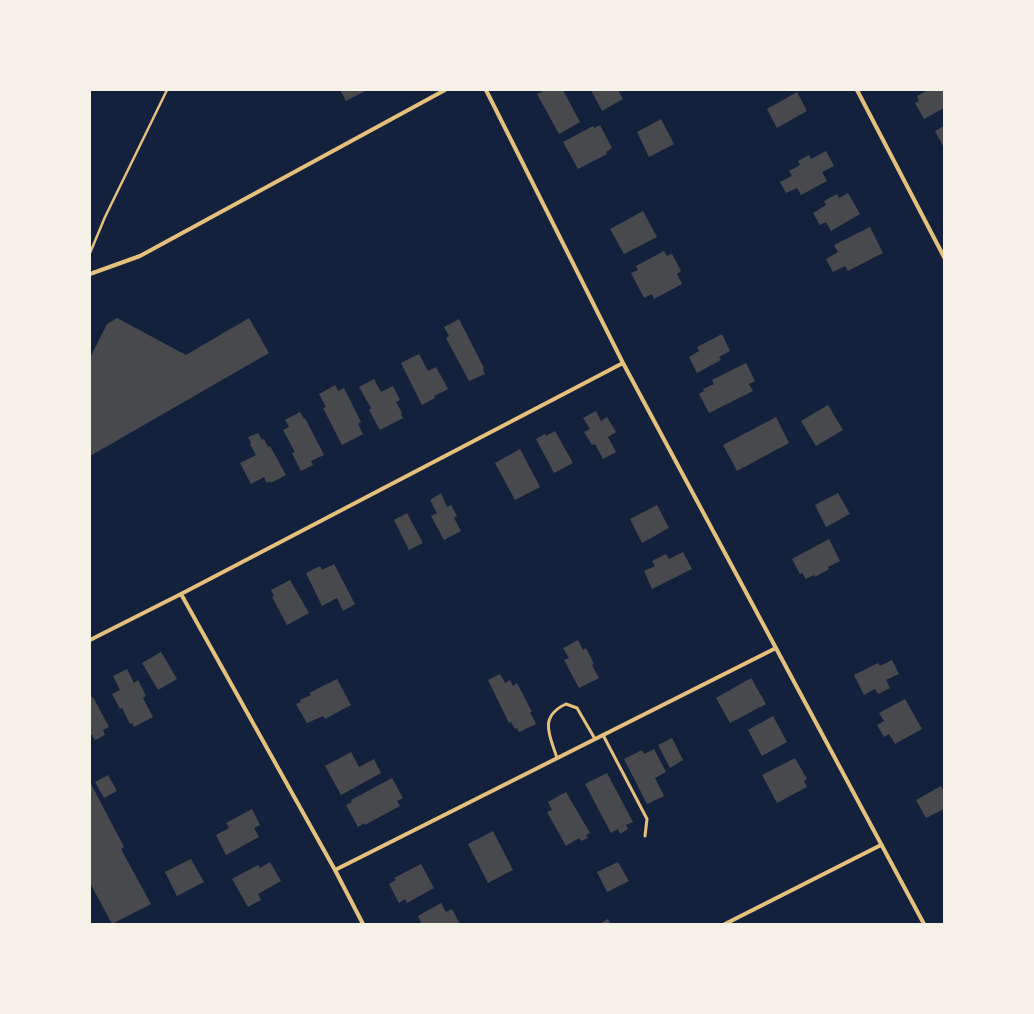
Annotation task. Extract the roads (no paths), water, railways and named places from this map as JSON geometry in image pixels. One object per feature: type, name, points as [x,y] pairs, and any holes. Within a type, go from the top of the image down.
[{"type":"street","points":[[90,274],[140,256],[445,90]]},
{"type":"street","points":[[486,90],[623,363],[924,924]]},
{"type":"street","points":[[857,90],[944,257]]},
{"type":"street","points":[[90,640],[623,363]]},
{"type":"street","points":[[181,594],[335,870],[363,924]]},
{"type":"street","points":[[335,870],[776,648]]},
{"type":"street","points":[[725,924],[881,845]]},
{"type":"lane","points":[[557,758],[548,727],[551,716],[558,707],[566,704],[577,708],[596,739]]},
{"type":"lane","points":[[604,735],[647,819],[645,836]]}]
